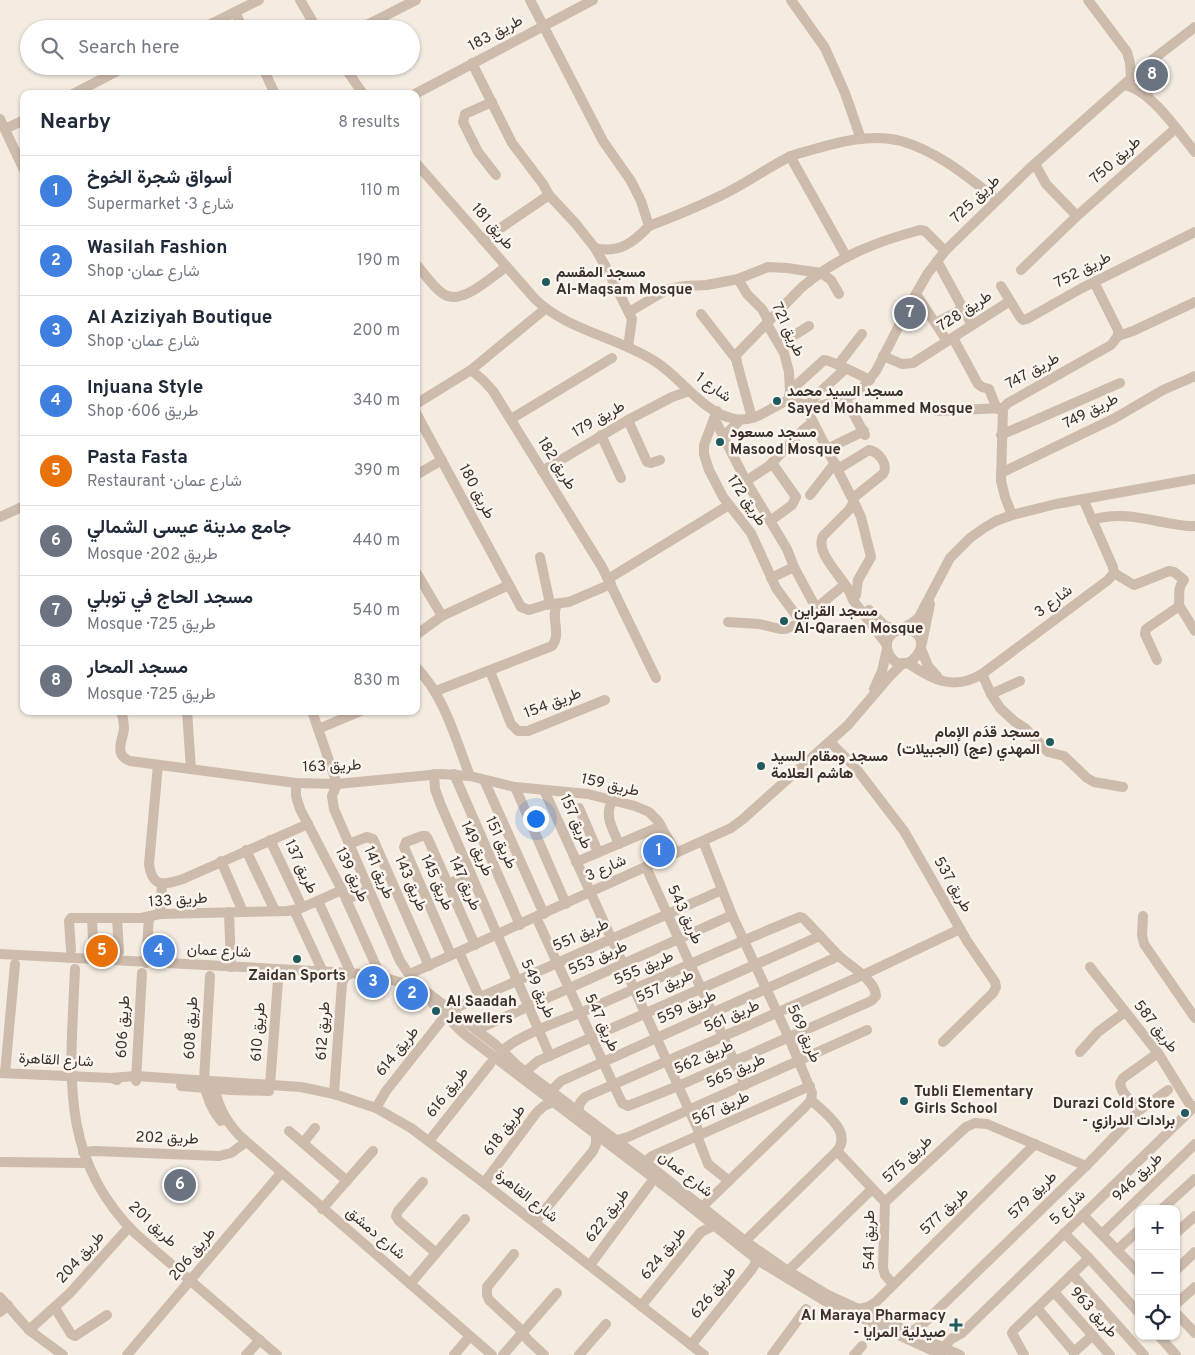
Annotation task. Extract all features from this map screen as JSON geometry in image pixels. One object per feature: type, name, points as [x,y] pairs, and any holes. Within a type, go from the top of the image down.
[{"type":"street","points":[[218,20],[259,0]]},
{"type":"street","points":[[300,0],[312,20]]},
{"type":"street","points":[[377,20],[416,0]]},
{"type":"street","points":[[530,0],[603,141],[631,181],[641,201],[649,226]]},
{"type":"street","name":"طريق 183","points":[[420,91],[593,0]]},
{"type":"street","points":[[791,0],[825,48],[845,93],[861,139]]},
{"type":"street","points":[[1103,0],[1091,4],[1127,52],[1145,65],[1143,82],[1148,96]]},
{"type":"street","points":[[234,12],[238,20]]},
{"type":"street","name":"طريق 725","points":[[806,408],[845,398],[858,392],[870,380],[916,294],[945,251],[1034,164],[1145,65],[1195,27]]},
{"type":"street","points":[[1127,52],[1130,62],[1127,82],[1148,96],[1195,152]]},
{"type":"street","points":[[472,64],[512,143],[549,195],[595,248],[607,269],[629,312],[632,326],[628,347]]},
{"type":"street","points":[[81,90],[110,75]]},
{"type":"street","points":[[266,75],[273,90]]},
{"type":"street","points":[[350,75],[360,90]]},
{"type":"street","points":[[492,102],[466,114],[463,122],[478,152],[496,176]]},
{"type":"street","points":[[0,119],[20,161]]},
{"type":"street","points":[[5,129],[20,122]]},
{"type":"street","name":"طريق 750","points":[[1021,270],[1077,216],[1176,128]]},
{"type":"street","points":[[595,248],[609,250],[623,247],[636,239],[649,226],[679,215],[720,196],[790,156],[829,145],[861,139],[900,140],[918,147],[950,164],[997,200]]},
{"type":"street","points":[[790,156],[846,256]]},
{"type":"street","points":[[1034,164],[1046,184],[1077,216]]},
{"type":"street","name":"طريق 181","points":[[420,168],[506,267],[546,309],[576,325],[628,347]]},
{"type":"street","points":[[1025,173],[1046,184]]},
{"type":"street","points":[[484,240],[549,195]]},
{"type":"street","points":[[736,359],[741,349],[801,288],[846,256],[920,230],[925,231],[945,251]]},
{"type":"street","name":"طريق 752","points":[[1001,286],[1020,317],[1023,320],[1027,319],[1094,282],[1195,232]]},
{"type":"street","points":[[937,261],[972,325]]},
{"type":"street","points":[[420,269],[441,293],[454,298],[468,294],[506,267]]},
{"type":"street","points":[[629,312],[668,289],[685,286],[707,286],[738,279],[768,267],[821,273],[831,280],[839,294]]},
{"type":"street","name":"طريق 721","points":[[738,279],[748,294],[762,309],[767,318],[767,324],[780,344],[787,362],[789,396]]},
{"type":"street","points":[[1094,282],[1115,323],[1118,336]]},
{"type":"street","points":[[916,294],[950,340],[978,384],[990,390],[1000,408],[937,411]]},
{"type":"street","name":"طريق 728","points":[[883,356],[898,363],[910,364],[1010,301]]},
{"type":"street","name":"طريق 747","points":[[1012,515],[1004,497],[1000,474],[1000,408],[1110,345],[1118,336],[1195,302]]},
{"type":"street","points":[[936,323],[964,308]]},
{"type":"street","points":[[420,401],[470,370],[546,309]]},
{"type":"street","points":[[701,314],[736,359],[752,418]]},
{"type":"street","points":[[780,344],[809,326]]},
{"type":"street","points":[[806,408],[841,367],[862,334]]},
{"type":"street","name":"شارع 1","points":[[628,347],[658,363],[716,415],[740,420],[752,418],[789,396],[821,362],[828,360],[841,367]]},
{"type":"street","points":[[511,419],[612,358]]},
{"type":"street","points":[[841,367],[870,380]]},
{"type":"street","name":"طريق 182","points":[[470,370],[488,385],[511,419],[610,581],[656,678]]},
{"type":"street","name":"طريق 749","points":[[1000,474],[1115,418],[1163,390],[1195,376]]},
{"type":"street","points":[[672,397],[678,380]]},
{"type":"street","name":"طريق 749","points":[[1001,435],[1120,383]]},
{"type":"street","name":"طريق 179","points":[[542,471],[628,420],[689,390]]},
{"type":"street","points":[[728,622],[749,623],[785,629],[791,628],[816,608],[850,591],[871,557],[861,517],[854,500],[806,408],[799,401],[789,396]]},
{"type":"street","points":[[827,449],[864,433],[845,398]]},
{"type":"street","points":[[716,415],[723,437],[746,481],[787,550],[816,608]]},
{"type":"street","name":"طريق 172","points":[[716,415],[706,437],[704,454],[708,470],[728,505],[751,533],[781,597],[800,622]]},
{"type":"street","name":"طريق 180","points":[[420,420],[518,605],[523,609],[532,610],[569,602],[610,581]]},
{"type":"street","points":[[628,420],[647,462],[651,463],[660,460]]},
{"type":"street","points":[[723,437],[740,420]]},
{"type":"street","points":[[746,481],[772,463],[791,441],[813,422]]},
{"type":"street","points":[[601,435],[621,478]]},
{"type":"street","points":[[810,495],[836,466],[869,450],[874,452],[885,464],[886,470],[883,474],[854,500],[849,510],[823,536],[821,541],[823,552],[850,591],[881,623],[889,628],[913,631],[920,639],[928,666],[939,679]]},
{"type":"street","points":[[420,473],[442,460]]},
{"type":"street","points":[[770,520],[794,503],[796,497],[772,463]]},
{"type":"street","points":[[887,647],[890,636],[912,624],[918,617],[950,558],[970,538],[984,528],[1012,515],[1056,504],[1195,479]]},
{"type":"street","points":[[1083,499],[1114,567],[1114,573],[1134,585],[1169,571],[1174,572],[1184,580],[1178,592],[1179,605],[1195,631]]},
{"type":"street","points":[[610,581],[728,505]]},
{"type":"street","points":[[0,517],[20,508]]},
{"type":"street","points":[[1092,520],[1128,515],[1184,526],[1195,526]]},
{"type":"street","points":[[436,691],[552,646],[557,636],[553,604],[540,557]]},
{"type":"street","points":[[771,578],[794,567]]},
{"type":"street","name":"شارع 3","points":[[410,979],[429,966],[726,831],[742,820],[848,726],[889,677],[906,663],[954,684],[969,682],[1108,580],[1114,573]]},
{"type":"street","points":[[420,579],[442,616]]},
{"type":"street","points":[[420,632],[442,616],[509,585]]},
{"type":"street","points":[[850,591],[853,600],[887,647],[892,659],[906,663],[917,658],[934,588]]},
{"type":"street","points":[[1158,660],[1145,634],[1146,629],[1179,605]]},
{"type":"street","name":"شارع 3","points":[[864,708],[878,682],[887,647]]},
{"type":"street","name":"طريق 154","points":[[490,671],[511,724],[518,731],[528,731],[605,700]]},
{"type":"street","points":[[420,672],[436,691],[470,776]]},
{"type":"street","points":[[982,674],[1000,708],[1026,729],[1048,752],[1064,756],[1087,778],[1094,782],[1123,787]]},
{"type":"street","points":[[991,694],[1020,681]]},
{"type":"street","name":"طريق 163","points":[[122,715],[124,728],[120,748],[122,756],[130,761],[296,783],[337,784],[434,774],[454,774],[514,787],[544,790]]},
{"type":"street","points":[[186,715],[190,770]]},
{"type":"street","points":[[313,715],[337,784]]},
{"type":"street","points":[[318,729],[351,715]]},
{"type":"street","name":"طريق 537","points":[[830,742],[855,767],[904,831],[960,929],[995,982],[996,987],[993,993],[943,1042]]},
{"type":"street","points":[[158,765],[149,864],[153,878],[162,884],[183,879],[220,861],[308,824]]},
{"type":"street","name":"طريق 149","points":[[434,774],[437,796],[497,935]]},
{"type":"street","name":"طريق 151","points":[[454,774],[520,924]]},
{"type":"street","name":"طريق 547","points":[[484,780],[540,916],[557,964],[624,1105],[632,1105]]},
{"type":"street","name":"طريق 139","points":[[296,783],[296,796],[308,824],[344,895],[377,968],[386,978]]},
{"type":"street","name":"طريق 141","points":[[337,784],[332,796],[333,805],[400,961],[410,979]]},
{"type":"street","points":[[514,787],[566,904]]},
{"type":"street","name":"طريق 159","points":[[544,790],[588,794],[642,809],[654,816],[676,853]]},
{"type":"street","name":"طريق 157","points":[[544,790],[689,1110],[708,1164],[729,1181]]},
{"type":"street","points":[[614,800],[608,809],[608,817],[619,844]]},
{"type":"street","points":[[579,808],[598,852]]},
{"type":"street","points":[[576,862],[661,826]]},
{"type":"street","name":"طريق 147","points":[[426,836],[474,945]]},
{"type":"street","name":"طريق 145","points":[[426,836],[406,842],[404,847],[455,954]]},
{"type":"street","name":"طريق 143","points":[[349,844],[367,837],[373,839],[429,966]]},
{"type":"street","name":"طريق 137","points":[[270,840],[323,972]]},
{"type":"street","name":"طريق 569","points":[[703,841],[732,915],[810,1086],[811,1100]]},
{"type":"street","points":[[246,850],[275,911]]},
{"type":"street","points":[[220,861],[243,912]]},
{"type":"street","name":"طريق 543","points":[[646,868],[745,1085]]},
{"type":"street","points":[[448,884],[471,874]]},
{"type":"street","points":[[160,914],[162,884]]},
{"type":"street","name":"طريق 133","points":[[71,950],[70,918],[141,918],[160,914],[298,909],[318,900],[369,890]]},
{"type":"street","name":"طريق 551","points":[[452,1015],[479,996],[557,964],[722,890]]},
{"type":"street","points":[[318,900],[351,973]]},
{"type":"street","points":[[229,912],[231,968]]},
{"type":"street","name":"طريق 553","points":[[476,1030],[732,915]]},
{"type":"street","points":[[1143,916],[1143,941],[1194,1015]]},
{"type":"street","name":"طريق 606","points":[[136,1079],[149,917]]},
{"type":"street","name":"طريق 555","points":[[502,1052],[510,1044],[539,1030],[800,917],[820,936]]},
{"type":"street","points":[[92,918],[94,960]]},
{"type":"street","points":[[117,918],[119,952]]},
{"type":"street","name":"طريق 561","points":[[578,1112],[580,1103],[585,1097],[863,975],[960,929]]},
{"type":"street","name":"طريق 549","points":[[497,935],[550,1056]]},
{"type":"street","points":[[788,1038],[871,1001],[876,996],[863,975],[839,956],[820,936]]},
{"type":"street","name":"طريق 557","points":[[525,1072],[538,1061],[820,936]]},
{"type":"street","name":"شارع عمان","points":[[0,954],[94,960],[144,968],[231,968],[351,973],[410,979],[452,1015],[476,1030],[525,1072],[617,1140],[702,1207],[755,1258],[809,1293],[860,1318],[941,1352],[957,1354]]},
{"type":"street","points":[[455,954],[479,996]]},
{"type":"street","name":"طريق 559","points":[[551,1091],[560,1081],[839,956]]},
{"type":"street","points":[[3,1073],[15,964]]},
{"type":"street","name":"طريق 587","points":[[1090,967],[1158,1053],[1194,1107]]},
{"type":"street","name":"طريق 201","points":[[76,969],[71,1077],[72,1101],[77,1130],[87,1164],[107,1200],[129,1227],[277,1355]]},
{"type":"street","name":"طريق 612","points":[[334,1094],[342,986],[345,977],[351,973]]},
{"type":"street","name":"طريق 608","points":[[209,1085],[210,976]]},
{"type":"street","name":"طريق 610","points":[[270,1085],[278,981]]},
{"type":"street","points":[[1080,1052],[1098,1032],[1125,1012]]},
{"type":"street","name":"شارع عمان","points":[[452,1015],[462,1032],[596,1136],[676,1195],[713,1226],[828,1295],[920,1337],[941,1352]]},
{"type":"street","name":"طريق 614","points":[[376,1108],[386,1091],[452,1015]]},
{"type":"street","name":"طريق 565","points":[[617,1140],[628,1137],[867,1030]]},
{"type":"street","name":"طريق 562","points":[[632,1105],[788,1038]]},
{"type":"street","points":[[1141,1109],[1120,1089],[1120,1084],[1123,1078],[1158,1053]]},
{"type":"street","name":"طريق 616","points":[[429,1141],[490,1064]]},
{"type":"street","name":"شارع القاهرة","points":[[3,1073],[136,1079],[209,1085],[302,1087],[334,1094],[376,1108],[400,1121],[484,1182],[704,1355]]},
{"type":"street","name":"شارع القاهرة","points":[[209,1085],[231,1090],[298,1092],[315,1090]]},
{"type":"street","name":"شارع دمشق","points":[[209,1085],[222,1114],[242,1138]]},
{"type":"street","name":"شارع دمشق","points":[[209,1085],[207,1097],[214,1113],[226,1126],[492,1355]]},
{"type":"street","name":"طريق 567","points":[[645,1162],[652,1156],[810,1086]]},
{"type":"street","points":[[222,1114],[223,1104],[231,1090]]},
{"type":"street","name":"طريق 579","points":[[910,1332],[921,1326],[1086,1166],[1141,1109],[1168,1090]]},
{"type":"street","points":[[702,1207],[811,1100],[840,1130],[842,1140],[837,1151],[742,1244]]},
{"type":"street","name":"طريق 618","points":[[484,1182],[537,1112],[553,1102]]},
{"type":"street","name":"شارع 5","points":[[941,1352],[951,1339],[962,1332],[1194,1107]]},
{"type":"street","name":"طريق 575","points":[[885,1202],[966,1127],[975,1122],[987,1124],[1086,1166]]},
{"type":"street","points":[[303,1142],[315,1128]]},
{"type":"street","points":[[289,1131],[347,1181]]},
{"type":"street","points":[[535,1222],[592,1151],[596,1144],[596,1136]]},
{"type":"street","name":"طريق 202","points":[[83,1152],[219,1156],[231,1153],[242,1138]]},
{"type":"street","name":"طريق 577","points":[[859,1309],[868,1307],[876,1302],[1035,1144]]},
{"type":"street","name":"طريق 946","points":[[1102,1234],[1195,1144]]},
{"type":"street","points":[[322,1209],[372,1151]]},
{"type":"street","name":"طريق 541","points":[[837,1151],[885,1202],[883,1268],[887,1279],[893,1284]]},
{"type":"street","points":[[0,1162],[87,1164]]},
{"type":"street","name":"طريق 206","points":[[127,1355],[281,1173]]},
{"type":"street","points":[[1167,1205],[1195,1180]]},
{"type":"street","points":[[423,1182],[398,1211],[396,1216],[398,1221],[436,1254]]},
{"type":"street","name":"طريق 622","points":[[590,1266],[650,1184]]},
{"type":"street","name":"طريق 575","points":[[788,1271],[872,1189]]},
{"type":"street","points":[[1083,1215],[1135,1267]]},
{"type":"street","points":[[1180,1229],[1195,1216]]},
{"type":"street","points":[[410,1284],[465,1219]]},
{"type":"street","name":"طريق 624","points":[[641,1306],[701,1232],[713,1226]]},
{"type":"street","name":"طريق 204","points":[[29,1330],[55,1308],[86,1277],[129,1227]]},
{"type":"street","points":[[1064,1233],[1090,1258],[1135,1309]]},
{"type":"street","points":[[1117,1250],[1135,1234]]},
{"type":"street","points":[[1180,1266],[1195,1252]]},
{"type":"street","points":[[514,1254],[489,1284],[486,1292],[489,1300],[544,1355]]},
{"type":"street","name":"طريق 626","points":[[691,1345],[752,1270],[755,1258]]},
{"type":"street","points":[[1024,1355],[1012,1333],[1090,1258]]},
{"type":"street","points":[[1072,1274],[1144,1355]]},
{"type":"street","points":[[1180,1300],[1195,1287]]},
{"type":"street","name":"طريق 963","points":[[1054,1292],[1110,1355]]},
{"type":"street","points":[[503,1355],[557,1293]]},
{"type":"street","points":[[0,1297],[4,1308],[29,1330],[63,1355]]},
{"type":"street","points":[[874,1316],[873,1309],[876,1302]]},
{"type":"street","points":[[55,1308],[71,1334],[75,1336],[107,1315]]},
{"type":"street","points":[[1037,1308],[1074,1353],[1093,1335]]},
{"type":"street","points":[[772,1355],[806,1309]]},
{"type":"street","points":[[1180,1317],[1193,1328]]},
{"type":"street","points":[[579,1355],[606,1324]]},
{"type":"street","points":[[920,1337],[921,1326]]},
{"type":"street","name":"شارع 5","points":[[957,1354],[962,1332]]},
{"type":"street","points":[[454,1355],[470,1336]]},
{"type":"street","points":[[246,1355],[260,1340]]},
{"type":"street","points":[[1163,1340],[1176,1355]]},
{"type":"street","points":[[854,1355],[862,1346]]},
{"type":"place","name":"مسجد المحار","points":[[1152,75]]},
{"type":"place","name":"مسجد المقسم Al-Maqsam Mosque","points":[[546,282]]},
{"type":"place","name":"مسجد الحاج في توبلي","points":[[910,313]]},
{"type":"place","name":"مسجد السيد محمد Sayed Mohammed Mosque","points":[[777,401]]},
{"type":"place","name":"مسجد مسعود Masood Mosque","points":[[720,442]]},
{"type":"place","name":"مسجد القراين Al-Qaraen Mosque","points":[[784,621]]},
{"type":"place","name":"مسجد قدَم الإمام المهدي (عج) (الجبيلات)","points":[[1050,742]]},
{"type":"place","name":"مسجد ومقام السيد هاشم العلامة","points":[[761,766]]},
{"type":"place","name":"أسواق شجرة الخوخ","points":[[659,851]]},
{"type":"place","name":"Pasta Fasta","points":[[102,951]]},
{"type":"place","name":"Injuana Style","points":[[159,951]]},
{"type":"place","name":"Zaidan Sports","points":[[297,959]]},
{"type":"place","name":"Al Aziziyah Boutique","points":[[373,982]]},
{"type":"place","name":"Wasilah Fashion","points":[[412,994]]},
{"type":"place","name":"Al Saadah Jewellers","points":[[436,1011]]},
{"type":"place","name":"Tubli Elementary Girls School","points":[[904,1101]]},
{"type":"place","name":"Durazi Cold Store - برادات الدرازي","points":[[1185,1113]]},
{"type":"place","name":"جامع مدينة عيسى الشمالي","points":[[180,1185]]},
{"type":"place","name":"Al Maraya Pharmacy - صيدلية المرايا","points":[[956,1325]]}]
